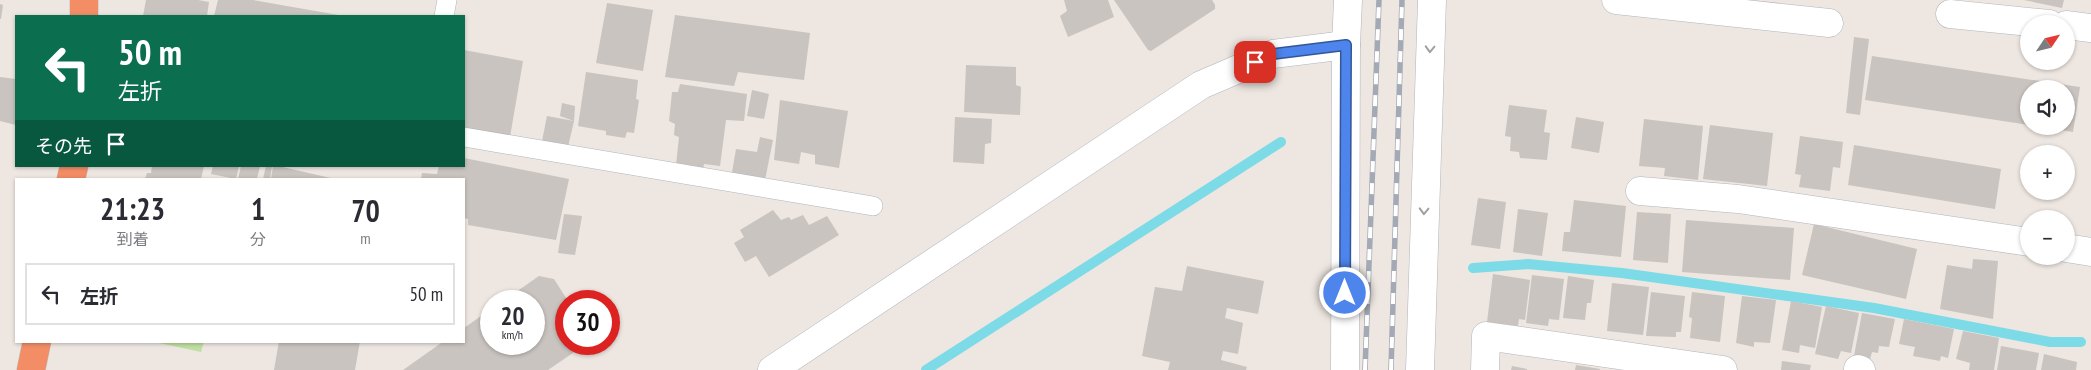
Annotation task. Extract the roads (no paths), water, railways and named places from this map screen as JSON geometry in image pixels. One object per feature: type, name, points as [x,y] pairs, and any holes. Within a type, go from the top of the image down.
[{"type":"highway","points":[[84,0],[84,15]]},
{"type":"highway","points":[[31,370],[37,343]]},
{"type":"street","points":[[1345,370],[1346,45],[1348,0]]},
{"type":"street","points":[[1420,370],[1432,0]]},
{"type":"street","points":[[1616,0],[1829,23]]},
{"type":"street","points":[[1950,14],[2020,21]]},
{"type":"street","points":[[2075,27],[2091,28]]},
{"type":"street","points":[[772,370],[1201,85],[1273,54],[1346,45]]},
{"type":"street","points":[[1640,192],[1738,199],[2020,241]]},
{"type":"street","points":[[2075,249],[2091,252]]},
{"type":"street","points":[[1485,370],[1486,336],[1723,370]]},
{"type":"lane","points":[[444,15],[447,0]]},
{"type":"lane","points":[[465,137],[873,206]]},
{"type":"waterway","points":[[926,370],[1281,142]]},
{"type":"waterway","points":[[1473,268],[1528,264],[1622,273],[1874,308],[2050,342],[2081,342]]},
{"type":"railway","points":[[1365,370],[1379,0]]},
{"type":"railway","points":[[1391,370],[1402,0]]}]
